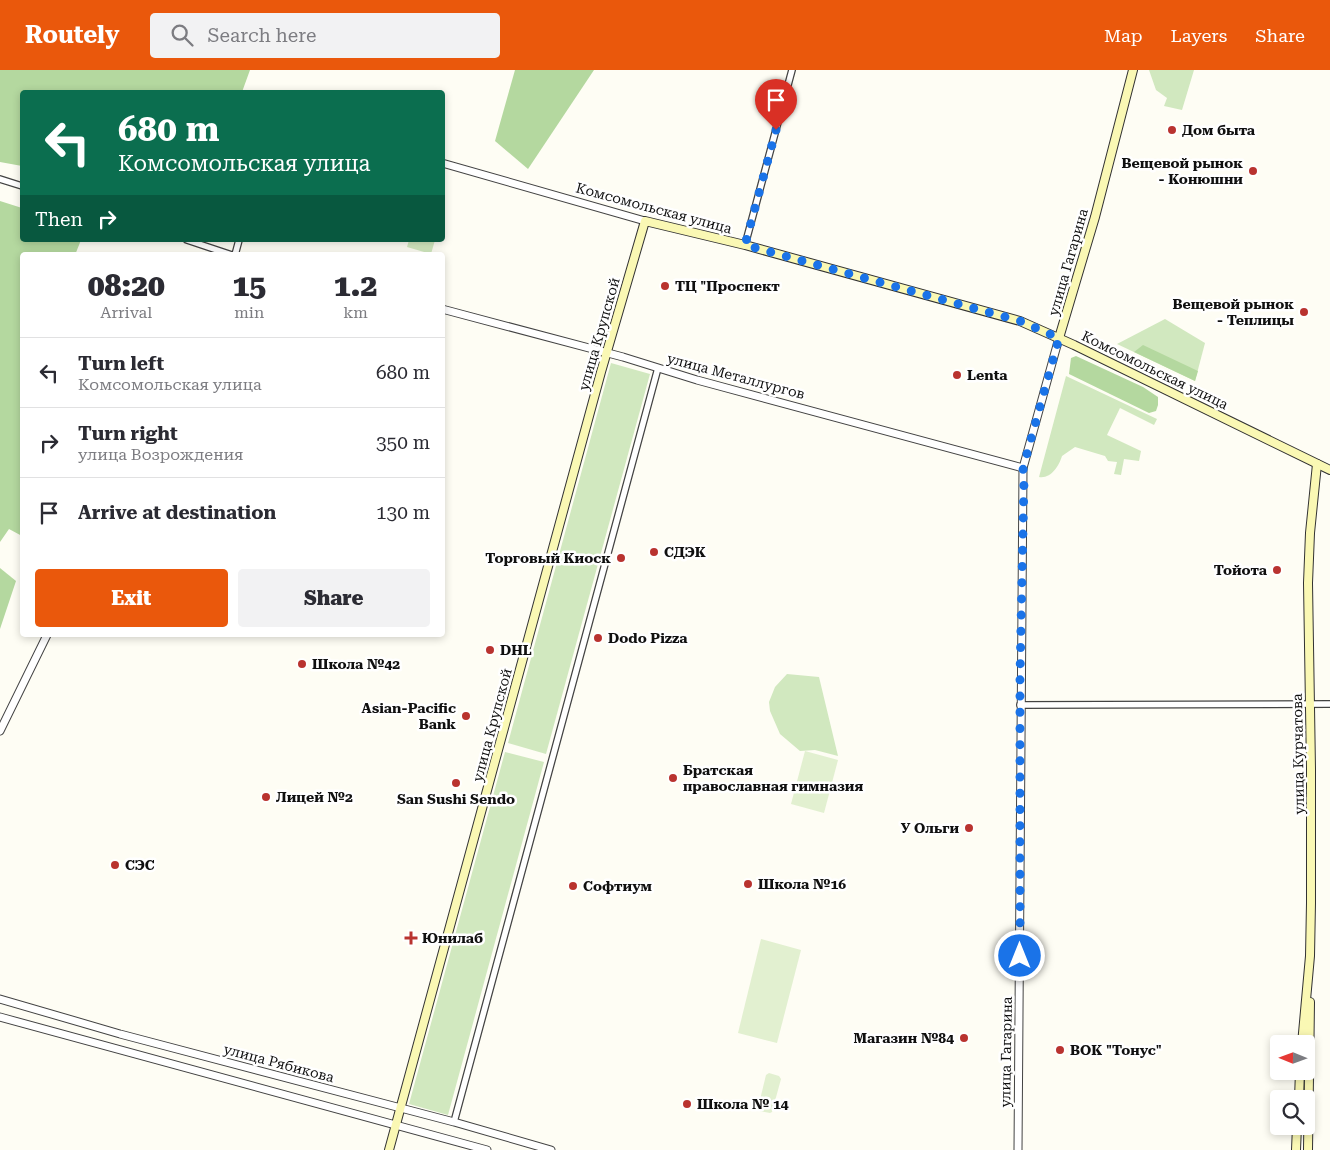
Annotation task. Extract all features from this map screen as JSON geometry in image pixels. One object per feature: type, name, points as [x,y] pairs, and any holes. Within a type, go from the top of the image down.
[{"type":"main road","name":"улица Гагарина","points":[[1059,338],[1095,217],[1133,70]]},
{"type":"main road","name":"Комсомольская улица","points":[[645,220],[745,245],[1020,321],[1059,338],[1330,470]]},
{"type":"main road","name":"улица Крупской","points":[[389,1150],[606,353],[645,220]]},
{"type":"main road","name":"улица Курчатова","points":[[1303,1035],[1310,956],[1312,769],[1308,583],[1310,533],[1317,464]]},
{"type":"main road","points":[[1308,1150],[1311,1048],[1310,956]]},
{"type":"main road","points":[[1296,1150],[1297,1135]]},
{"type":"street","points":[[745,245],[792,70]]},
{"type":"street","name":"Комсомольская улица","points":[[445,164],[645,220]]},
{"type":"street","points":[[0,179],[20,185]]},
{"type":"street","points":[[193,242],[224,252]]},
{"type":"street","name":"улица Металлургов","points":[[445,310],[1023,468]]},
{"type":"street","name":"улица Гагарина","points":[[1018,1150],[1023,468],[1059,338]]},
{"type":"street","points":[[454,1122],[658,368]]},
{"type":"street","points":[[0,731],[46,637]]},
{"type":"street","points":[[1020,705],[1330,704]]},
{"type":"street","name":"улица Рябикова","points":[[0,999],[120,1034],[454,1122],[552,1150]]},
{"type":"street","name":"улица Рябикова","points":[[0,1017],[487,1150]]},
{"type":"green space","points":[[0,70],[250,70],[243,90],[20,90],[20,166],[0,162]]},
{"type":"green space","points":[[515,70],[594,70],[528,169],[495,141]]},
{"type":"green space","points":[[1149,70],[1194,70],[1182,110],[1164,106],[1167,98],[1156,90]]},
{"type":"green space","points":[[0,201],[20,207],[20,242],[80,242],[76,252],[20,252],[20,535],[9,529],[0,542]]},
{"type":"green space","points":[[408,242],[434,242],[432,252],[407,247]]},
{"type":"green space","points":[[1165,319],[1205,343],[1195,381],[1117,344]]},
{"type":"green space","points":[[1143,345],[1198,371],[1195,381],[1134,352]]},
{"type":"green space","points":[[1076,356],[1143,387],[1158,397],[1156,411],[1149,413],[1069,374],[1071,358]]},
{"type":"green space","points":[[611,363],[650,374],[546,754],[508,743]]},
{"type":"green space","points":[[1066,376],[1157,419],[1154,425],[1120,408],[1107,435],[1141,451],[1139,461],[1124,459],[1121,475],[1114,474],[1117,462],[1108,461],[1105,456],[1075,447],[1062,456],[1057,468],[1051,474],[1039,477]]},
{"type":"green space","points":[[0,568],[16,581],[0,629]]},
{"type":"green space","points":[[787,674],[819,677],[838,756],[815,750],[800,751],[780,734],[770,711],[769,702],[775,687]]},
{"type":"green space","points":[[805,751],[838,760],[824,813],[791,804]]},
{"type":"green space","points":[[505,752],[544,762],[448,1115],[409,1104]]},
{"type":"green space","points":[[761,939],[801,950],[777,1043],[738,1033]]},
{"type":"green space","points":[[769,1073],[779,1076],[781,1079],[772,1112],[770,1113],[759,1111],[758,1108],[766,1075]]},
{"type":"place","name":"Дом быта","points":[[1172,130]]},
{"type":"place","name":"Вещевой рынок - Конюшни","points":[[1253,171]]},
{"type":"place","name":"ТЦ \"Проспект","points":[[665,286]]},
{"type":"place","name":"Вещевой рынок - Теплицы","points":[[1304,312]]},
{"type":"place","name":"Lenta","points":[[957,375]]},
{"type":"place","name":"СДЭК","points":[[654,552]]},
{"type":"place","name":"Торговый Киоск","points":[[621,558]]},
{"type":"place","name":"Тойота","points":[[1277,570]]},
{"type":"place","name":"Dodo Pizza","points":[[598,638]]},
{"type":"place","name":"DHL","points":[[490,650]]},
{"type":"place","name":"Школа №42","points":[[302,664]]},
{"type":"place","name":"Asian-Pacific Bank","points":[[466,716]]},
{"type":"place","name":"Братская православная гимназия","points":[[673,778]]},
{"type":"place","name":"San Sushi Sendo","points":[[456,783]]},
{"type":"place","name":"Лицей №2","points":[[266,797]]},
{"type":"place","name":"У Ольги","points":[[969,828]]},
{"type":"place","name":"СЭС","points":[[115,865]]},
{"type":"place","name":"Школа №16","points":[[748,884]]},
{"type":"place","name":"Софтиум","points":[[573,886]]},
{"type":"place","name":"Юнилаб","points":[[411,938]]},
{"type":"place","name":"Магазин №84","points":[[964,1038]]},
{"type":"place","name":"ВОК \"Тонус\"","points":[[1060,1050]]},
{"type":"place","name":"Школа № 14","points":[[687,1104]]},
{"type":"route","points":[[776,130],[745,245],[1020,321],[1059,338],[1023,468],[1020,676],[1020,956]]}]
